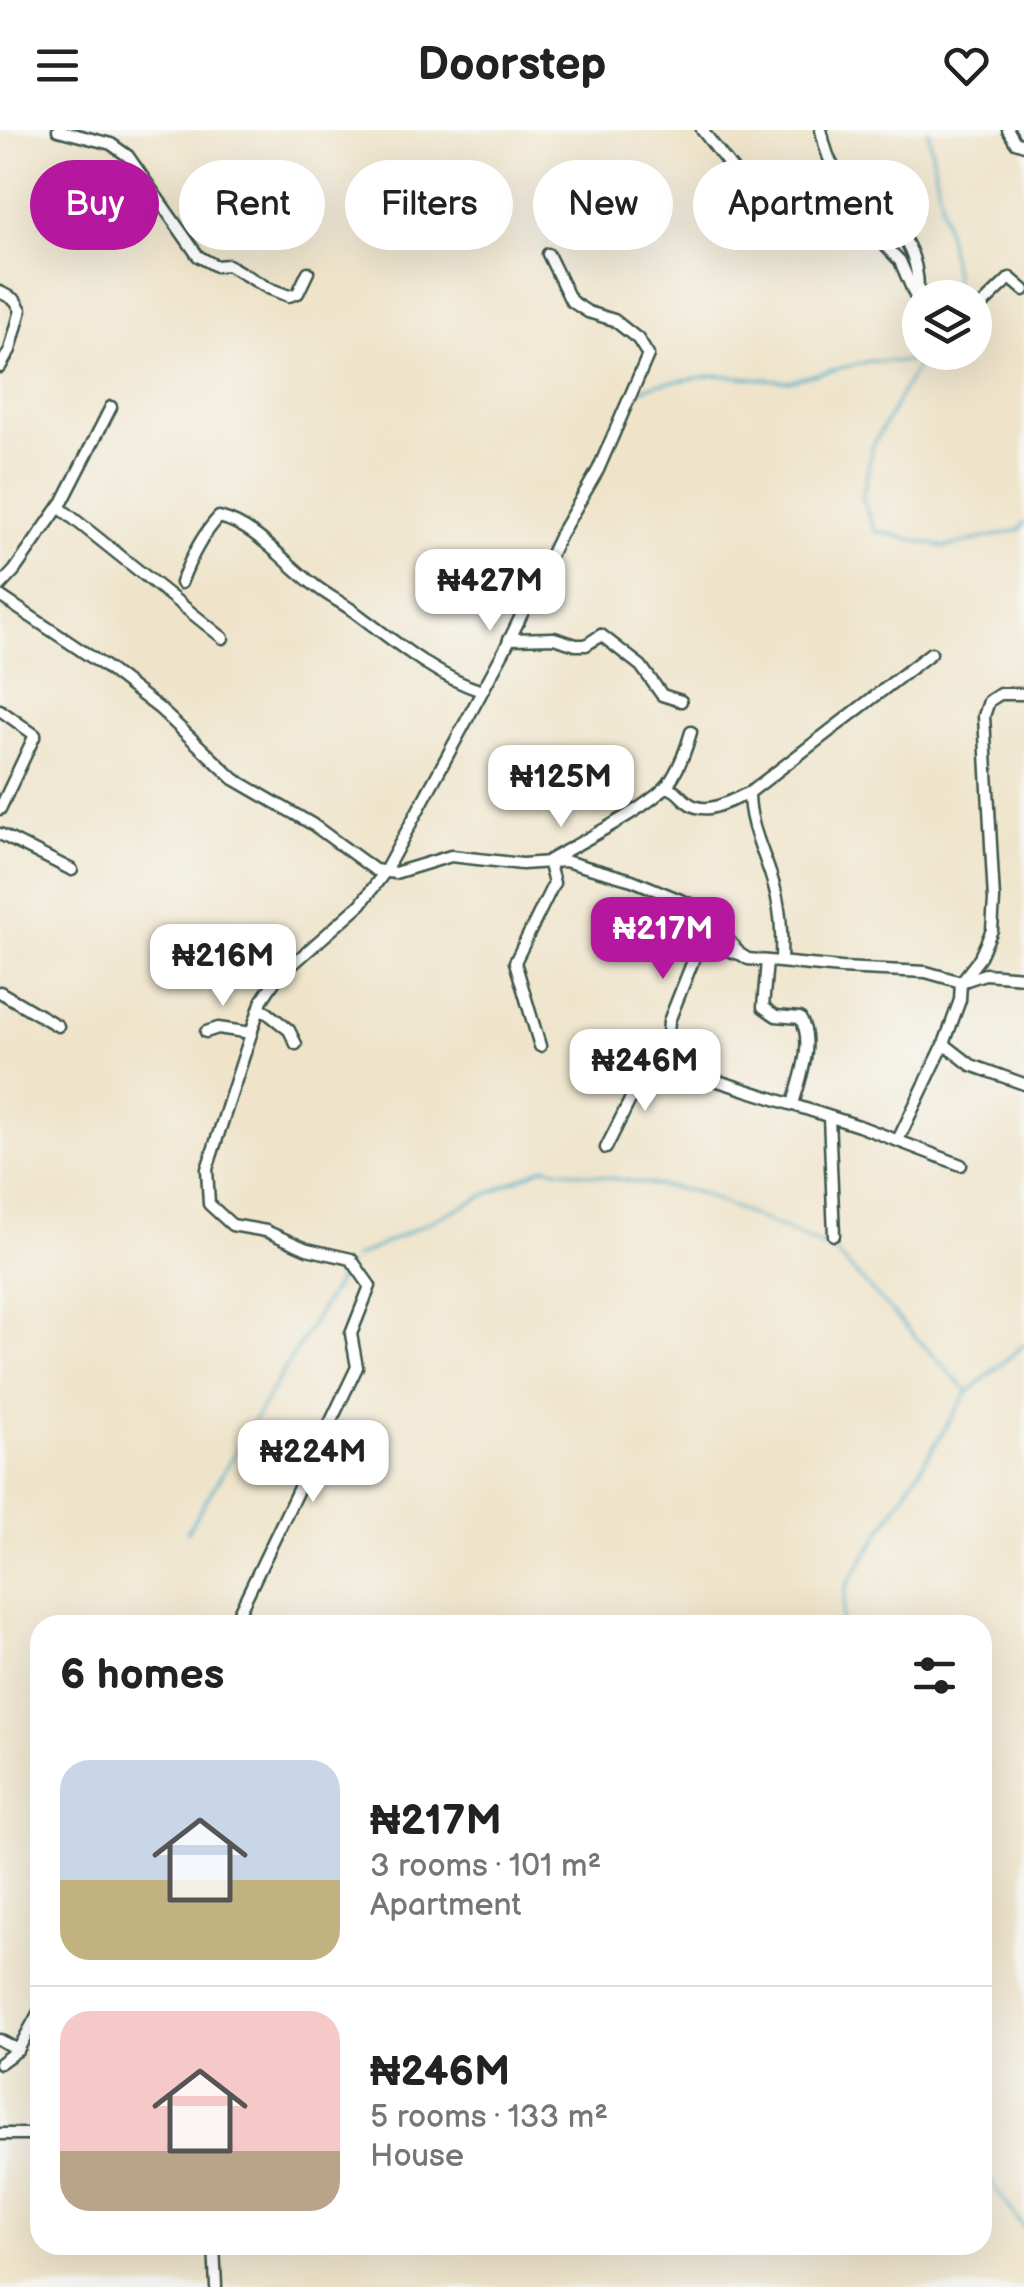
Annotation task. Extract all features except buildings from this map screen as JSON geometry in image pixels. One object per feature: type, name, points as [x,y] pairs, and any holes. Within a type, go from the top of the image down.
[{"type":"street","points":[[58,130],[111,144],[128,156],[198,256],[216,266],[228,265],[289,296],[298,293],[308,272]]},
{"type":"street","points":[[702,130],[740,179],[780,192],[806,212],[838,214],[870,230],[900,262],[908,280]]},
{"type":"street","points":[[821,130],[832,165],[900,230],[916,280]]},
{"type":"street","points":[[1008,130],[1015,142],[1024,145]]},
{"type":"street","points":[[238,1615],[357,1367],[352,1334],[370,1286],[351,1260],[307,1249],[266,1230],[232,1226],[210,1204],[206,1170],[260,1007],[276,979],[361,904],[384,874],[509,640],[560,535],[598,470],[648,355],[638,339],[614,320],[588,312],[571,301],[548,254]]},
{"type":"street","points":[[992,295],[1010,278],[1024,290]]},
{"type":"street","points":[[0,292],[16,300],[21,310],[10,350],[0,367]]},
{"type":"street","points":[[0,586],[59,507],[111,407]]},
{"type":"street","points":[[59,507],[223,638]]},
{"type":"street","points":[[181,583],[211,526],[219,517],[230,520],[402,649],[465,686],[482,690]]},
{"type":"street","points":[[0,596],[118,676],[234,778],[312,824],[384,874],[451,856],[499,862],[565,861],[632,880],[689,904],[748,959],[926,972],[960,982],[986,974],[1024,977]]},
{"type":"street","points":[[509,640],[554,638],[576,645],[601,635],[641,666],[662,694],[681,702]]},
{"type":"street","points":[[666,787],[675,789],[697,808],[711,809],[749,794],[931,653]]},
{"type":"street","points":[[898,1140],[944,1044],[960,1000],[960,982],[979,959],[992,930],[994,900],[984,716],[989,701],[1000,694],[1024,694]]},
{"type":"street","points":[[0,710],[35,734],[0,810]]},
{"type":"street","points":[[548,861],[666,787],[684,757],[691,732]]},
{"type":"street","points":[[749,794],[749,814],[783,920],[780,961]]},
{"type":"street","points":[[0,834],[72,870]]},
{"type":"street","points":[[540,1046],[515,962],[554,883],[548,861]]},
{"type":"street","points":[[666,1058],[669,1021],[708,922]]},
{"type":"street","points":[[767,961],[763,1007],[776,1016],[800,1018],[806,1032],[804,1064],[793,1104]]},
{"type":"street","points":[[0,992],[58,1026]]},
{"type":"street","points":[[260,1007],[289,1030],[296,1044]]},
{"type":"street","points":[[206,1032],[214,1028],[252,1031]]},
{"type":"street","points":[[944,1044],[971,1064],[1024,1084]]},
{"type":"street","points":[[606,1148],[646,1068],[666,1058],[714,1080],[898,1140],[960,1165]]},
{"type":"street","points":[[828,1118],[834,1235]]},
{"type":"street","points":[[0,2063],[18,2050],[30,2028]]},
{"type":"street","points":[[0,2040],[18,2050]]},
{"type":"street","points":[[0,2134],[30,2134]]},
{"type":"street","points":[[214,2255],[216,2287]]},
{"type":"waterway","points":[[928,130],[954,280]]},
{"type":"waterway","points":[[634,392],[657,384],[716,375],[789,381],[869,361],[902,362]]},
{"type":"waterway","points":[[915,370],[873,445],[862,498],[875,531],[945,547],[1020,530],[1024,523]]},
{"type":"waterway","points":[[354,1258],[544,1167],[697,1192],[833,1250],[968,1392]]},
{"type":"waterway","points":[[187,1532],[348,1264]]},
{"type":"waterway","points":[[842,1615],[846,1587],[968,1392],[1024,1345]]},
{"type":"waterway","points":[[992,2183],[1024,2228]]}]
